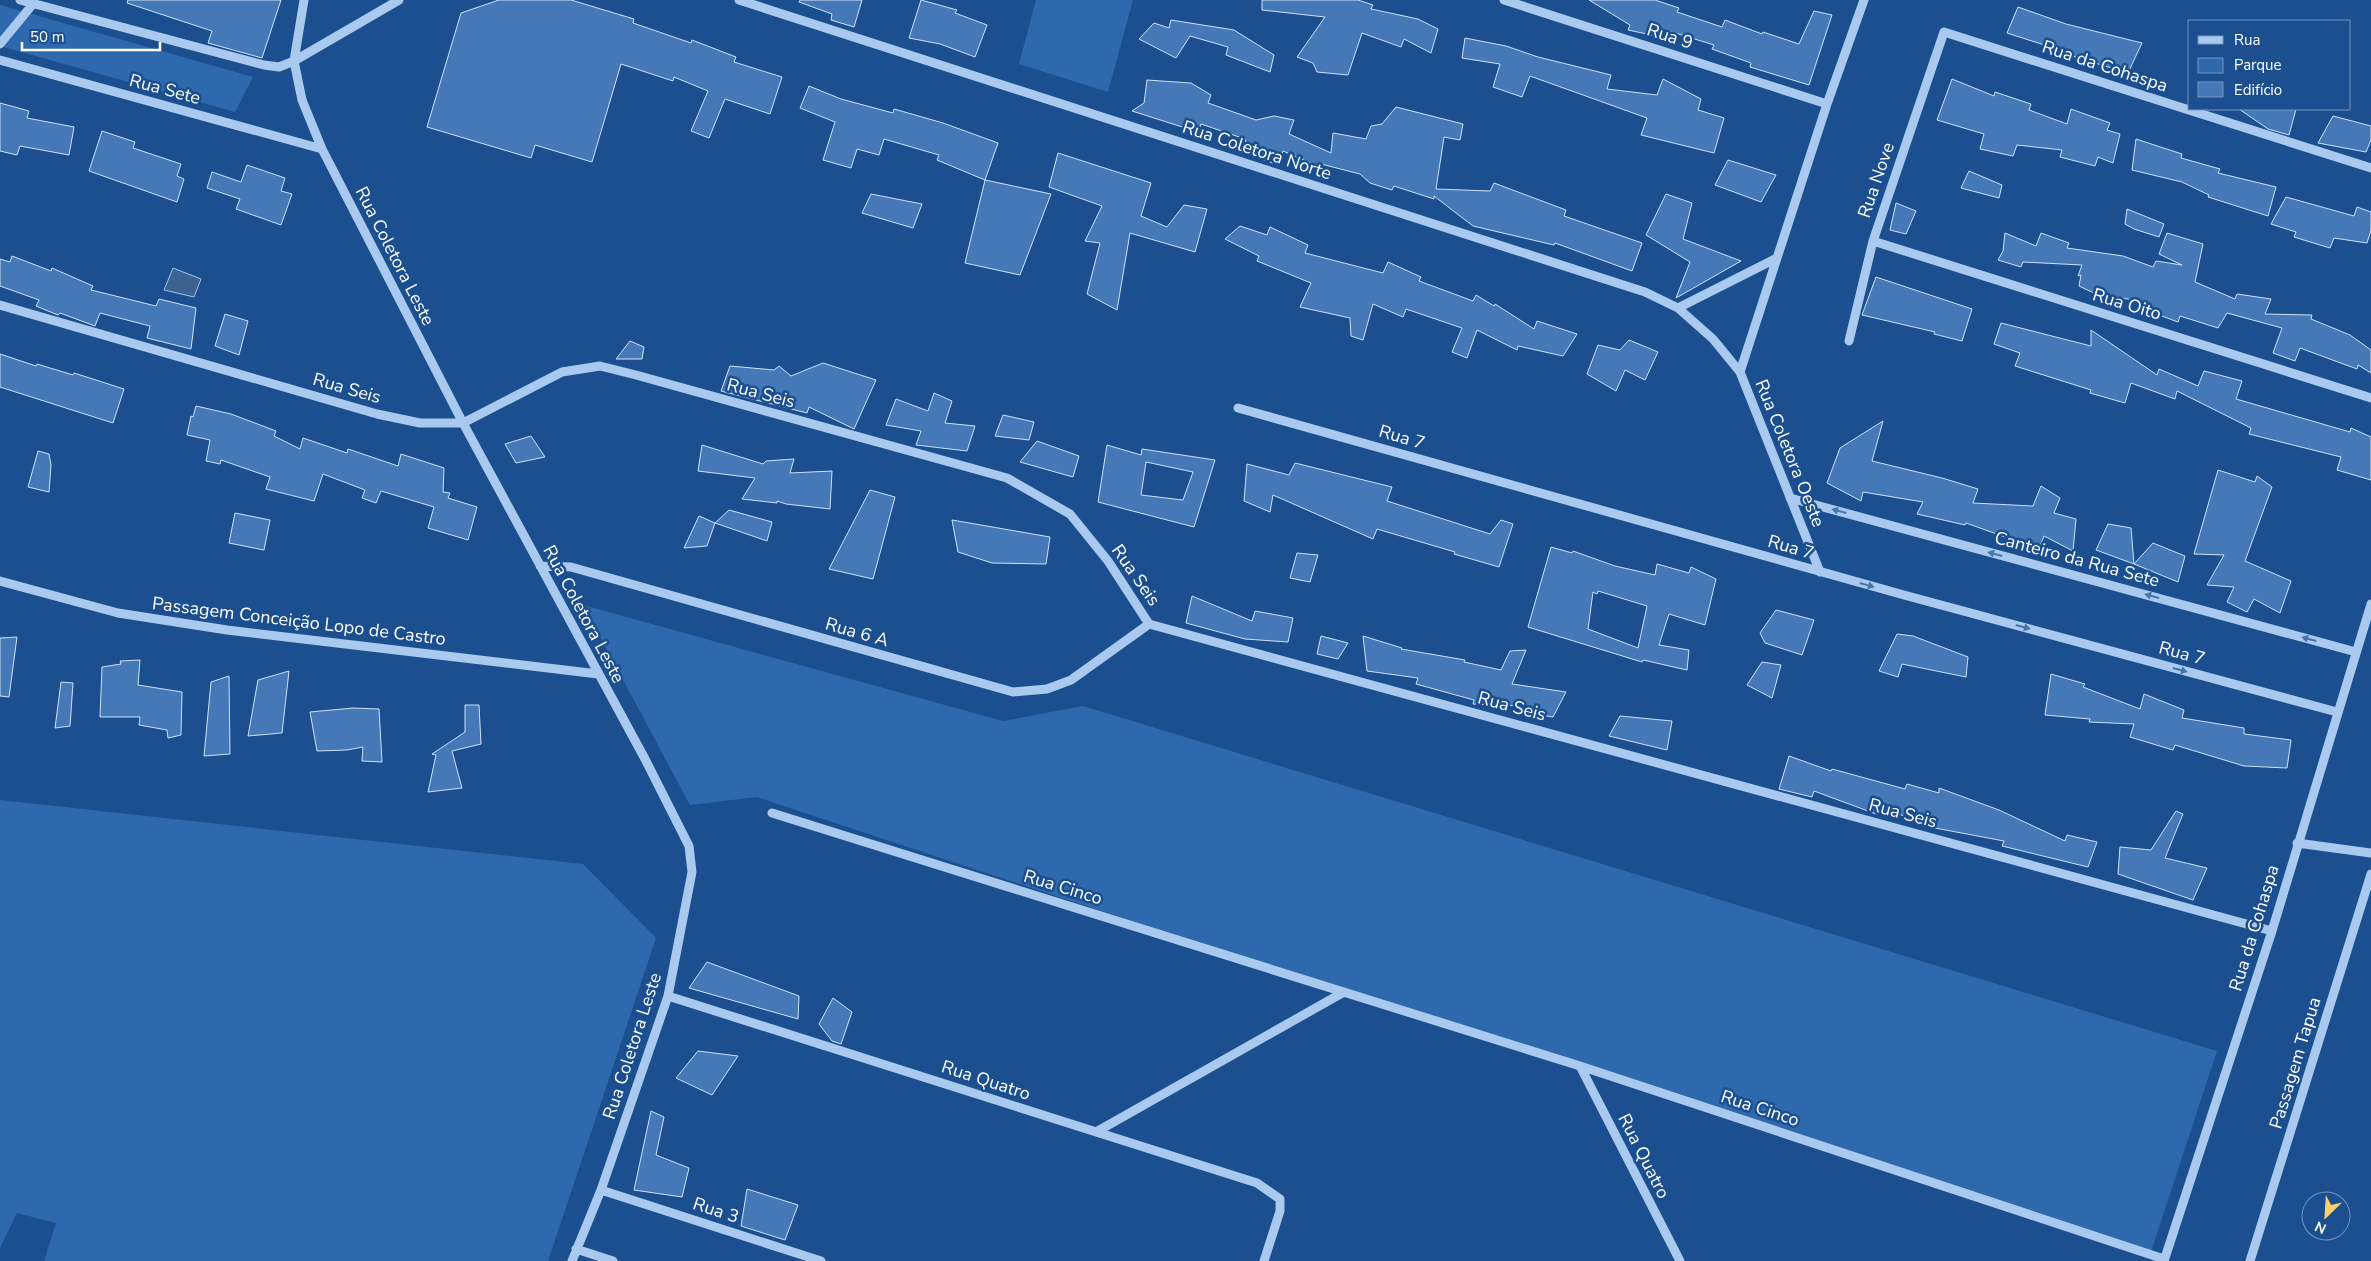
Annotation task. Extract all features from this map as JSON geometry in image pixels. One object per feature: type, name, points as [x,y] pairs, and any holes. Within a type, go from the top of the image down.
[{"type":"street","points":[[20,0],[264,65],[279,67],[294,61],[383,3],[399,0]]},
{"type":"street","name":"Rua Coletora Leste","points":[[304,0],[294,61],[302,100],[322,149],[463,423],[689,846],[692,872],[668,996],[601,1190],[572,1261]]},
{"type":"street","name":"Rua Coletora Norte","points":[[739,0],[1645,292],[1678,308],[1714,339],[1740,372]]},
{"type":"street","name":"Rua 9","points":[[1504,0],[1827,104]]},
{"type":"street","name":"Rua Coletora Oeste","points":[[1820,572],[1740,372],[1775,259],[1864,0]]},
{"type":"street","points":[[0,44],[33,4]]},
{"type":"street","name":"Rua da Cohaspa","points":[[1944,32],[2188,110]]},
{"type":"street","name":"Rua Nove","points":[[1849,341],[1873,241],[1944,32]]},
{"type":"street","name":"Rua Sete","points":[[0,60],[322,149]]},
{"type":"street","name":"Rua da Cohaspa","points":[[2189,110],[2371,168]]},
{"type":"street","name":"Rua Oito","points":[[1873,241],[2371,398]]},
{"type":"street","points":[[1678,308],[1775,259]]},
{"type":"street","name":"Rua Seis","points":[[0,305],[377,414],[420,423],[463,423],[562,372],[600,366],[1007,478],[1070,514],[1108,561],[1149,624],[2272,931]]},
{"type":"street","name":"Rua 7","points":[[1238,408],[1820,572],[2337,712]]},
{"type":"street","name":"Canteiro da Rua Sete","points":[[1790,498],[2356,652]]},
{"type":"street","name":"Rua 6 A","points":[[540,566],[571,567],[1013,692],[1047,689],[1071,680],[1149,624]]},
{"type":"street","name":"Passagem Conceição Lopo de Castro","points":[[0,581],[118,613],[227,630],[598,674]]},
{"type":"street","name":"Rua da Cohaspa","points":[[2164,1260],[2272,931],[2297,843],[2371,604]]},
{"type":"street","name":"Rua Cinco","points":[[772,813],[1580,1066],[2164,1260]]},
{"type":"street","points":[[2297,843],[2371,853]]},
{"type":"street","name":"Passagem Tapua","points":[[2250,1261],[2371,874]]},
{"type":"street","points":[[1096,1132],[1344,992]]},
{"type":"street","name":"Rua Quatro","points":[[668,996],[1257,1182],[1280,1199],[1280,1211],[1264,1261]]},
{"type":"street","name":"Rua Quatro","points":[[1580,1066],[1680,1261]]},
{"type":"street","name":"Rua 3","points":[[601,1190],[822,1261]]},
{"type":"street","points":[[576,1249],[613,1261]]},
{"type":"green space","points":[[1036,0],[1133,0],[1108,92],[1019,64]]},
{"type":"green space","points":[[0,5],[253,77],[235,112],[0,46]]},
{"type":"green space","points":[[583,605],[1003,721],[1083,706],[2217,1051],[2149,1258],[757,797],[690,805]]},
{"type":"green space","points":[[0,800],[583,864],[656,938],[548,1261],[44,1261],[56,1223],[17,1213],[0,1248]]},
{"type":"shaded area","points":[[173,268],[201,279],[194,297],[164,290]]},
{"type":"building","points":[[128,0],[281,0],[262,58],[208,43],[212,31],[127,3]]},
{"type":"building","points":[[499,0],[571,0],[634,19],[633,23],[691,43],[692,40],[736,57],[734,62],[782,77],[770,114],[725,99],[709,138],[691,131],[708,91],[674,77],[673,81],[621,64],[592,162],[535,145],[531,158],[427,127],[461,13]]},
{"type":"building","points":[[800,0],[862,0],[854,27],[831,20],[832,14],[799,2]]},
{"type":"building","points":[[921,0],[957,10],[955,13],[987,25],[975,57],[940,44],[909,38]]},
{"type":"building","points":[[1262,0],[1358,0],[1373,5],[1371,9],[1418,19],[1438,29],[1431,53],[1404,39],[1401,47],[1362,33],[1348,75],[1317,72],[1313,63],[1297,57],[1325,17],[1262,10]]},
{"type":"building","points":[[1589,0],[1655,0],[1679,8],[1677,12],[1722,27],[1725,20],[1762,34],[1763,32],[1799,44],[1814,11],[1832,15],[1809,85],[1750,67],[1751,63],[1712,49],[1714,45],[1669,31],[1666,38],[1628,30],[1630,25]]},
{"type":"building","points":[[2018,7],[2066,24],[2142,43],[2128,73],[2062,53],[2063,51],[2007,33]]},
{"type":"building","points":[[1171,20],[1234,30],[1274,55],[1270,72],[1226,55],[1228,47],[1190,36],[1176,58],[1139,39],[1154,23],[1169,28]]},
{"type":"building","points":[[1465,38],[1506,46],[1538,57],[1611,75],[1607,89],[1657,95],[1663,79],[1701,99],[1698,110],[1724,118],[1714,153],[1641,135],[1647,118],[1530,76],[1522,97],[1493,87],[1500,64],[1462,58]]},
{"type":"building","points":[[1952,79],[1994,96],[1995,92],[2031,104],[2029,110],[2067,124],[2071,109],[2110,123],[2107,130],[2120,134],[2113,163],[2098,157],[2095,166],[2060,157],[2062,150],[2017,145],[2013,156],[1980,149],[1984,134],[1937,120]]},
{"type":"building","points":[[1147,80],[1191,83],[1211,95],[1208,103],[1256,120],[1274,116],[1294,120],[1289,134],[1331,153],[1333,133],[1366,139],[1371,126],[1382,124],[1396,107],[1463,124],[1460,140],[1444,137],[1436,189],[1490,191],[1494,183],[1566,210],[1564,216],[1642,243],[1632,271],[1555,243],[1554,245],[1473,226],[1434,196],[1434,199],[1394,186],[1392,190],[1370,183],[1360,174],[1321,164],[1320,167],[1283,151],[1278,165],[1248,154],[1245,139],[1201,124],[1198,132],[1132,111],[1144,103]]},
{"type":"building","points":[[809,86],[841,99],[893,113],[894,109],[943,123],[998,143],[985,180],[937,160],[939,155],[884,139],[879,155],[857,149],[851,168],[823,160],[835,122],[800,108]]},
{"type":"building","points":[[0,103],[29,111],[27,118],[74,127],[69,155],[20,146],[17,155],[0,151]]},
{"type":"building","points":[[2240,110],[2296,110],[2289,135],[2268,129]]},
{"type":"building","points":[[2333,116],[2371,126],[2371,140],[2366,152],[2318,143]]},
{"type":"building","points":[[102,131],[135,142],[133,148],[181,164],[177,176],[184,179],[177,202],[89,171]]},
{"type":"building","points":[[2136,139],[2182,154],[2181,158],[2220,169],[2218,173],[2276,187],[2268,216],[2208,197],[2209,195],[2182,182],[2132,170]]},
{"type":"building","points":[[1058,153],[1151,183],[1141,216],[1167,227],[1184,205],[1207,209],[1195,252],[1130,233],[1117,310],[1087,294],[1100,243],[1085,241],[1102,206],[1049,187]]},
{"type":"building","points":[[1728,160],[1776,175],[1761,202],[1715,185]]},
{"type":"building","points":[[247,165],[285,178],[281,191],[292,194],[281,225],[236,209],[240,199],[207,188],[212,172],[241,182]]},
{"type":"building","points":[[1969,171],[2002,185],[1999,198],[1961,188]]},
{"type":"building","points":[[985,180],[1051,194],[1020,275],[965,263]]},
{"type":"building","points":[[871,194],[922,204],[913,228],[862,213]]},
{"type":"building","points":[[1666,194],[1692,203],[1683,239],[1741,261],[1676,298],[1690,262],[1646,235]]},
{"type":"building","points":[[2286,197],[2354,216],[2357,207],[2371,212],[2371,230],[2367,243],[2334,238],[2330,248],[2294,237],[2296,232],[2271,224]]},
{"type":"building","points":[[1896,203],[1916,211],[1906,234],[1890,230]]},
{"type":"building","points":[[2127,209],[2164,224],[2159,237],[2125,224]]},
{"type":"building","points":[[1240,226],[1267,235],[1270,227],[1308,245],[1305,253],[1383,273],[1388,262],[1421,277],[1419,281],[1473,301],[1476,295],[1494,306],[1495,304],[1534,329],[1537,321],[1577,334],[1563,356],[1518,346],[1517,350],[1477,330],[1467,358],[1452,352],[1462,328],[1406,309],[1403,317],[1373,304],[1363,340],[1351,336],[1350,318],[1300,307],[1311,283],[1257,261],[1259,256],[1225,239]]},
{"type":"building","points":[[2005,233],[2036,246],[2041,233],[2069,243],[2067,248],[2123,256],[2153,267],[2156,261],[2182,265],[2159,254],[2167,233],[2203,244],[2195,282],[2235,299],[2237,294],[2271,299],[2265,314],[2312,315],[2311,319],[2350,335],[2371,350],[2371,373],[2358,365],[2357,369],[2300,348],[2295,361],[2273,353],[2282,328],[2227,313],[2218,328],[2180,316],[2178,322],[2143,309],[2146,303],[2099,293],[2098,295],[2079,286],[2081,275],[2078,276],[2082,265],[2023,262],[2021,267],[1998,260],[2003,251]]},
{"type":"building","points":[[12,256],[51,271],[52,268],[93,286],[91,290],[156,306],[159,299],[196,308],[191,349],[147,338],[150,326],[100,313],[95,326],[36,306],[39,300],[0,286],[0,259],[10,262]]},
{"type":"building","points":[[1876,277],[1972,309],[1962,341],[1934,334],[1935,332],[1862,315]]},
{"type":"building","points":[[225,314],[248,321],[239,355],[215,346]]},
{"type":"building","points":[[2001,323],[2091,346],[2091,330],[2157,375],[2159,369],[2198,386],[2204,371],[2242,381],[2236,399],[2350,432],[2351,428],[2371,437],[2371,480],[2337,470],[2341,457],[2249,434],[2251,428],[2177,391],[2175,399],[2131,383],[2125,403],[2090,393],[2091,390],[2015,366],[2020,353],[1994,344]]},
{"type":"building","points":[[1629,340],[1658,352],[1645,380],[1625,370],[1616,391],[1587,374],[1598,345],[1620,350]]},
{"type":"building","points":[[630,341],[644,347],[642,359],[616,359]]},
{"type":"building","points":[[0,354],[36,366],[37,364],[73,375],[74,373],[124,389],[113,423],[0,387]]},
{"type":"building","points":[[823,363],[876,380],[854,429],[809,407],[807,413],[721,391],[730,366],[774,370],[779,366],[791,376]]},
{"type":"building","points":[[934,393],[952,401],[945,423],[975,426],[967,451],[916,445],[921,431],[886,425],[896,399],[928,411]]},
{"type":"building","points":[[196,406],[231,414],[276,431],[274,436],[300,449],[303,438],[347,453],[348,449],[398,466],[401,454],[444,468],[443,492],[450,493],[448,498],[477,507],[468,540],[428,528],[434,507],[381,491],[376,503],[362,498],[365,490],[323,474],[314,501],[266,489],[270,477],[221,460],[220,464],[206,461],[210,440],[187,435],[191,416],[193,417]]},
{"type":"building","points":[[1003,415],[1034,422],[1029,440],[995,436]]},
{"type":"building","points":[[1883,421],[1872,461],[1978,489],[1973,503],[2033,506],[2041,486],[2060,498],[2054,513],[2076,519],[2073,551],[2044,536],[2038,551],[2019,542],[1966,523],[1965,525],[1917,514],[1923,502],[1863,492],[1861,501],[1827,483],[1840,448]]},
{"type":"building","points":[[531,436],[545,457],[516,463],[505,444]]},
{"type":"building","points":[[1037,441],[1079,456],[1073,477],[1020,462]]},
{"type":"building","points":[[702,445],[763,464],[766,461],[794,459],[790,473],[832,471],[830,509],[786,504],[777,501],[777,503],[742,499],[755,478],[698,471]]},
{"type":"building","points":[[1107,445],[1141,455],[1142,449],[1215,460],[1194,527],[1098,502]],"holes":[[[1146,462],[1193,472],[1183,500],[1141,495]]]},
{"type":"building","points":[[38,451],[49,454],[51,465],[49,492],[28,487]]},
{"type":"building","points":[[1295,463],[1392,487],[1387,501],[1490,534],[1501,520],[1513,524],[1499,567],[1377,529],[1373,539],[1273,495],[1270,512],[1244,501],[1247,464],[1289,475]]},
{"type":"building","points":[[2218,470],[2255,482],[2257,476],[2272,487],[2245,561],[2291,581],[2280,613],[2254,599],[2247,612],[2227,602],[2234,587],[2207,585],[2224,555],[2194,554]]},
{"type":"building","points":[[870,490],[895,497],[873,579],[829,569]]},
{"type":"building","points":[[729,510],[772,522],[767,541],[715,523]]},
{"type":"building","points":[[235,513],[270,520],[264,550],[229,543]]},
{"type":"building","points":[[699,516],[715,523],[707,546],[684,548]]},
{"type":"building","points":[[952,520],[1050,537],[1046,564],[992,563],[958,552]]},
{"type":"building","points":[[2108,524],[2131,528],[2134,564],[2096,550]]},
{"type":"building","points":[[2153,543],[2185,556],[2178,582],[2134,564]]},
{"type":"building","points":[[1551,547],[1572,553],[1573,551],[1615,566],[1655,575],[1657,564],[1689,573],[1691,567],[1716,579],[1705,625],[1669,614],[1659,645],[1689,650],[1687,670],[1643,660],[1642,662],[1528,627]],"holes":[[[1598,591],[1647,606],[1638,648],[1588,629],[1593,592],[1597,594]]]},
{"type":"building","points":[[1297,553],[1318,555],[1310,582],[1290,578]]},
{"type":"building","points":[[1192,596],[1252,621],[1255,611],[1293,618],[1288,642],[1245,639],[1186,623]]},
{"type":"building","points":[[1776,610],[1814,620],[1802,655],[1765,643],[1760,633]]},
{"type":"building","points":[[1897,634],[1913,636],[1968,657],[1966,677],[1902,664],[1898,677],[1879,671]]},
{"type":"building","points":[[1321,636],[1348,643],[1338,659],[1317,654]]},
{"type":"building","points":[[1363,636],[1401,649],[1465,660],[1464,662],[1501,670],[1510,651],[1526,650],[1512,684],[1566,692],[1553,717],[1522,712],[1524,706],[1473,704],[1474,700],[1416,684],[1418,678],[1367,671]]},
{"type":"building","points":[[17,637],[9,697],[0,696],[0,638]]},
{"type":"building","points":[[140,660],[138,685],[182,692],[181,735],[168,738],[167,730],[139,725],[140,717],[100,717],[102,667],[121,664],[120,661]]},
{"type":"building","points":[[1762,662],[1781,665],[1772,698],[1747,685]]},
{"type":"building","points":[[289,671],[282,733],[248,736],[258,680]]},
{"type":"building","points":[[2051,674],[2085,684],[2083,687],[2140,709],[2144,694],[2184,710],[2182,718],[2244,728],[2244,734],[2291,740],[2287,768],[2244,766],[2175,745],[2173,750],[2130,737],[2134,724],[2089,722],[2090,719],[2045,715]]},
{"type":"building","points":[[229,676],[230,754],[204,756],[211,682]]},
{"type":"building","points":[[61,682],[73,683],[70,726],[55,728]]},
{"type":"building","points":[[465,705],[479,705],[481,744],[452,751],[462,788],[428,792],[436,755],[432,754],[465,732]]},
{"type":"building","points":[[353,708],[379,709],[382,762],[362,761],[363,747],[347,750],[317,751],[310,712]]},
{"type":"building","points":[[1620,716],[1672,721],[1667,750],[1609,736]]},
{"type":"building","points":[[1789,756],[1831,771],[1832,769],[1905,789],[1907,784],[1939,793],[1939,788],[1999,810],[2065,841],[2067,835],[2097,842],[2088,867],[2002,846],[2004,841],[1935,828],[1878,806],[1876,814],[1814,791],[1812,797],[1779,789]]},
{"type":"building","points":[[2176,811],[2183,814],[2165,858],[2207,868],[2193,900],[2118,874],[2120,847],[2151,850]]},
{"type":"building","points":[[707,962],[799,996],[798,1019],[689,988]]},
{"type":"building","points":[[833,998],[852,1012],[841,1044],[832,1041],[819,1024]]},
{"type":"building","points":[[698,1051],[738,1056],[712,1095],[676,1078]]},
{"type":"building","points":[[651,1111],[664,1117],[656,1155],[689,1168],[682,1197],[634,1190]]},
{"type":"building","points":[[747,1189],[798,1205],[785,1240],[741,1226]]}]
